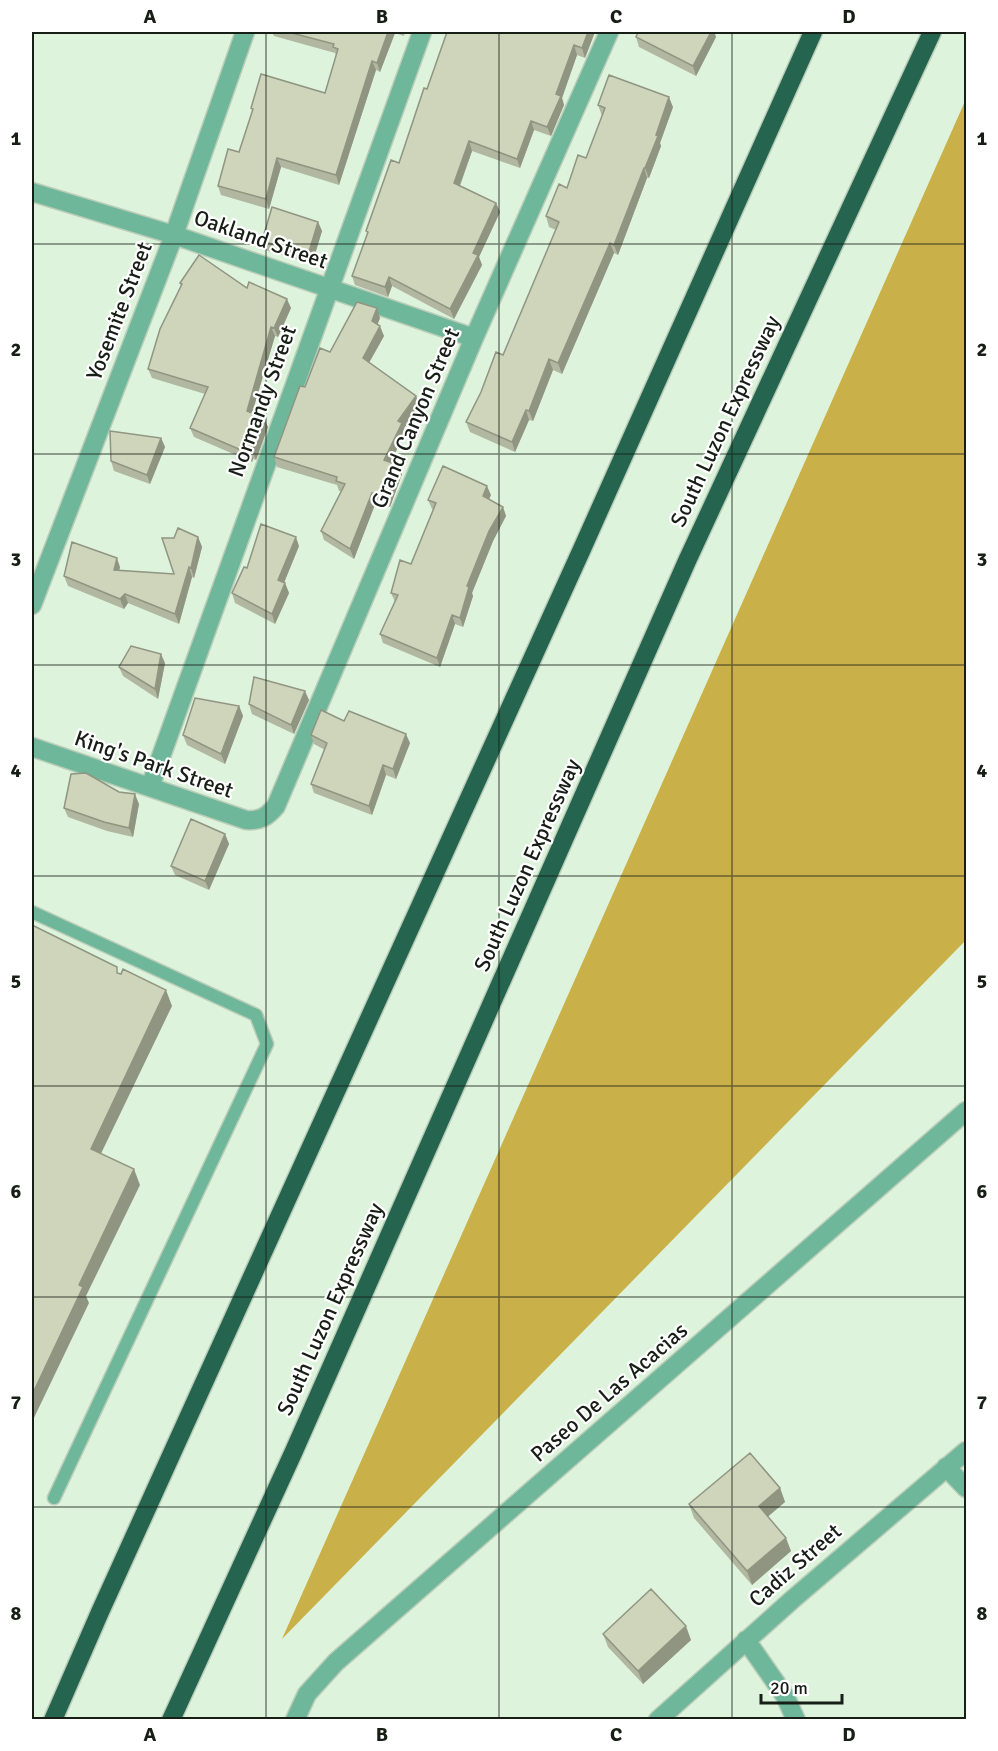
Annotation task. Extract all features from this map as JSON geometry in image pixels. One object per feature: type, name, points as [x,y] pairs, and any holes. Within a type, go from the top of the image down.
[{"type":"highway","points":[[53,1719],[813,32]]},
{"type":"highway","name":"South Luzon Expressway","points":[[171,1719],[318,1396],[687,561],[932,32]]},
{"type":"street","name":"Yosemite Street","points":[[32,605],[174,235],[245,32]]},
{"type":"street","name":"Normandy Street","points":[[150,787],[422,32]]},
{"type":"street","name":"Grand Canyon Street","points":[[262,819],[276,806],[474,338],[609,32]]},
{"type":"street","name":"Oakland Street","points":[[32,192],[174,235],[474,338]]},
{"type":"street","name":"King's Park Street","points":[[32,747],[246,820],[262,819]]},
{"type":"street","name":"Paseo De Las Acacias","points":[[295,1719],[308,1694],[336,1662],[966,1111]]},
{"type":"street","name":"Cadiz Street","points":[[658,1719],[966,1450]]},
{"type":"street","points":[[946,1467],[966,1488]]},
{"type":"street","points":[[746,1640],[785,1696],[796,1719]]},
{"type":"lane","points":[[32,912],[256,1015],[267,1044],[54,1498]]},
{"type":"shaded area","points":[[966,99],[966,940],[282,1639]]},
{"type":"building","points":[[288,32],[388,32],[377,63],[372,61],[336,175],[277,158],[266,199],[218,186],[228,149],[239,152],[253,109],[251,108],[261,74],[325,93],[338,49],[333,47],[334,44]]},
{"type":"building","points":[[447,32],[588,32],[582,48],[574,45],[556,94],[561,96],[547,127],[531,121],[517,159],[469,141],[454,183],[496,203],[473,253],[478,255],[450,309],[389,277],[385,287],[352,276],[391,160],[399,163],[424,88],[427,89]]},
{"type":"building","points":[[638,32],[711,32],[693,66],[636,37]]},
{"type":"building","points":[[609,75],[669,97],[656,135],[658,136],[614,245],[610,243],[558,363],[549,359],[529,411],[526,410],[512,442],[466,422],[481,392],[496,352],[503,355],[559,222],[546,216],[559,184],[567,188],[578,155],[586,158],[605,108],[598,105]]},
{"type":"building","points":[[272,207],[318,222],[308,255],[262,241]]},
{"type":"building","points":[[199,255],[247,288],[249,282],[287,299],[274,328],[271,327],[247,411],[264,418],[252,451],[249,450],[248,453],[190,428],[208,387],[148,369],[160,329],[182,284],[180,283]]},
{"type":"building","points":[[357,302],[377,308],[372,321],[380,326],[363,358],[416,396],[398,421],[402,423],[384,460],[398,465],[387,497],[372,493],[350,549],[321,531],[345,484],[336,481],[337,477],[274,457],[300,386],[305,387],[320,348],[330,352]]},
{"type":"building","points":[[110,431],[161,438],[147,475],[111,461]]},
{"type":"building","points":[[443,466],[487,486],[483,496],[503,507],[489,531],[467,586],[469,587],[460,618],[452,615],[437,658],[380,634],[398,595],[391,593],[400,560],[411,564],[436,503],[428,500]]},
{"type":"building","points":[[261,524],[296,537],[278,580],[285,583],[272,614],[232,593],[244,567],[247,568]]},
{"type":"building","points":[[178,528],[198,537],[191,568],[189,567],[175,614],[125,594],[120,599],[64,576],[72,542],[117,558],[114,570],[174,574],[162,538],[174,538]]},
{"type":"building","points":[[131,646],[161,654],[155,689],[119,667]]},
{"type":"building","points":[[254,677],[305,691],[291,725],[249,704]]},
{"type":"building","points":[[195,698],[239,706],[221,754],[183,735]]},
{"type":"building","points":[[321,710],[344,721],[349,711],[406,734],[393,769],[383,765],[369,806],[311,784],[327,743],[311,735]]},
{"type":"building","points":[[86,773],[119,792],[135,794],[129,828],[64,808],[71,774]]},
{"type":"building","points":[[191,819],[225,834],[205,881],[171,866]]},
{"type":"building","points":[[32,925],[117,967],[117,973],[121,974],[123,969],[166,990],[91,1149],[134,1169],[79,1285],[83,1287],[32,1395]]},
{"type":"building","points":[[750,1453],[780,1488],[759,1506],[786,1538],[747,1571],[689,1504]]},
{"type":"building","points":[[651,1589],[686,1626],[638,1671],[603,1634]]}]
